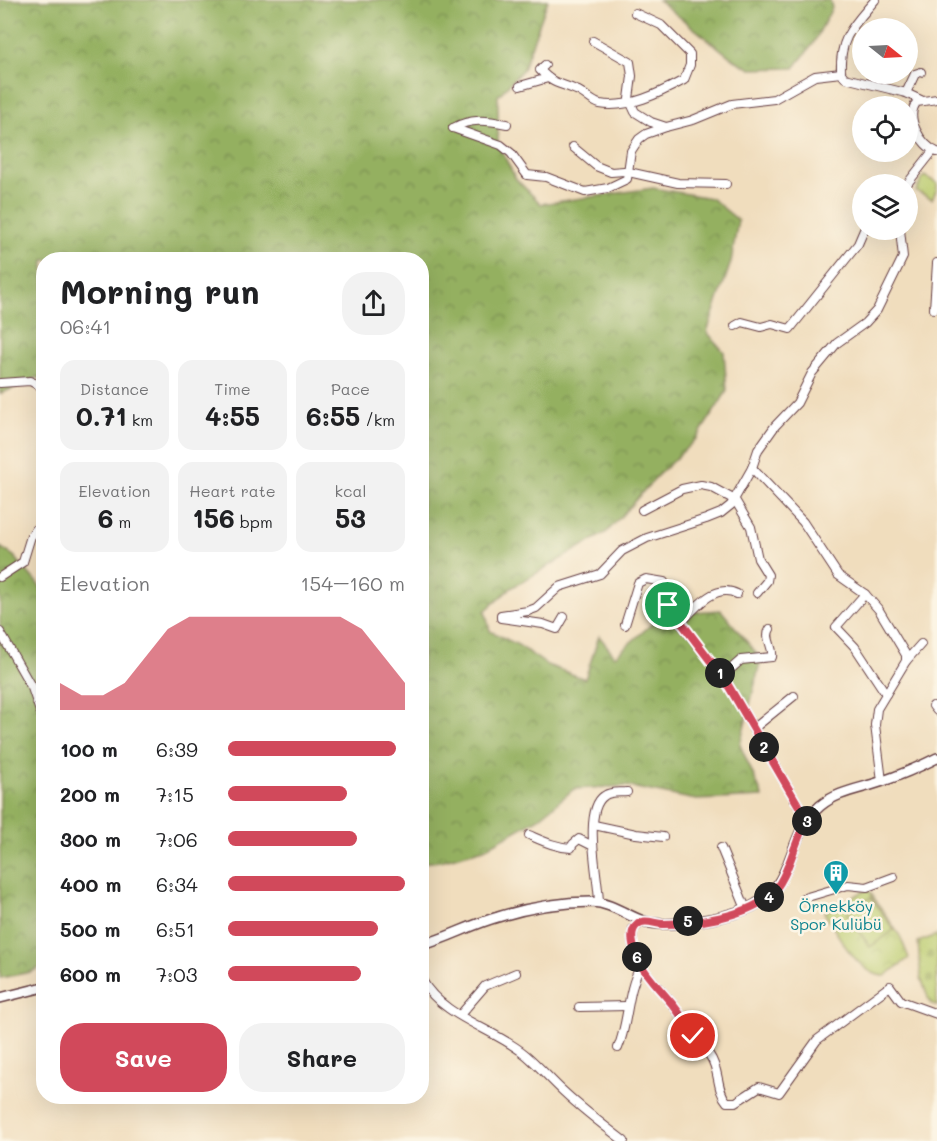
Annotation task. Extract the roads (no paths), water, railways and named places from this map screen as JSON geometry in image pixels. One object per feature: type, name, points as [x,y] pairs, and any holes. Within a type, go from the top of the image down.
[{"type":"main road","points":[[429,942],[497,917],[561,905],[599,903],[644,921],[662,924],[726,916],[746,909],[767,898],[779,885],[807,820],[821,806],[835,796],[937,760]]},
{"type":"main road","points":[[0,998],[36,989]]},
{"type":"street","points":[[875,0],[853,23],[842,48],[841,73],[845,78],[906,93],[921,100],[937,99]]},
{"type":"street","points":[[544,65],[540,70],[551,82],[585,94],[598,103],[630,103],[684,80],[690,65],[690,54],[660,25],[635,13]]},
{"type":"street","points":[[593,41],[630,62],[632,76],[630,103],[635,112],[643,118],[666,127]]},
{"type":"street","points":[[906,93],[915,74],[921,72]]},
{"type":"street","points":[[507,124],[476,119],[464,121],[453,128],[501,145],[511,153],[527,175],[546,177],[578,190],[592,192],[608,188],[627,178],[631,151],[639,139],[646,134],[693,120],[732,104],[774,99],[815,76],[841,73]]},
{"type":"street","points":[[520,86],[548,78]]},
{"type":"street","points":[[915,174],[935,151],[924,143],[913,121],[912,108],[921,100]]},
{"type":"street","points":[[573,147],[602,170],[628,171],[678,183],[726,184]]},
{"type":"street","points":[[735,326],[742,322],[760,327],[772,324],[790,329],[860,240]]},
{"type":"street","points":[[564,617],[557,629],[543,624],[501,618],[501,615],[536,608],[559,587],[600,574],[622,551],[647,538],[721,513],[735,500],[752,468],[758,450],[775,426],[797,403],[812,373],[837,343],[865,323],[877,310],[903,256],[901,240]]},
{"type":"street","points":[[934,309],[937,263]]},
{"type":"street","points":[[0,383],[30,381],[36,384]]},
{"type":"street","points":[[752,468],[803,522],[838,575],[865,594],[879,610],[906,655],[906,661]]},
{"type":"street","points":[[642,510],[682,489],[701,485],[711,487],[735,500],[751,527],[758,559],[768,575],[767,581],[757,593]]},
{"type":"street","points":[[0,577],[23,562],[31,536],[36,529]]},
{"type":"street","points":[[625,625],[638,583],[646,579],[664,582],[668,605],[723,676],[807,820]]},
{"type":"street","points":[[681,623],[695,607],[715,593],[726,591],[737,594]]},
{"type":"street","points":[[865,594],[836,627],[855,646],[886,694]]},
{"type":"street","points":[[723,676],[741,660],[772,657],[773,653],[767,637],[770,629]]},
{"type":"street","points":[[0,632],[32,688],[36,700]]},
{"type":"street","points":[[882,781],[875,725],[877,709],[906,661],[921,644]]},
{"type":"street","points":[[753,729],[794,696]]},
{"type":"street","points":[[599,903],[593,846],[594,812],[604,796],[627,792]]},
{"type":"street","points":[[594,825],[663,837]]},
{"type":"street","points":[[529,835],[552,845],[566,848],[571,848],[575,841],[582,839],[593,846]]},
{"type":"street","points":[[721,848],[746,909]]},
{"type":"street","points":[[804,898],[848,885],[867,887],[894,877]]},
{"type":"street","points":[[644,921],[637,925],[632,936],[636,957],[645,973],[670,1001],[693,1036],[711,1057],[716,1067],[722,1096],[727,1102],[736,1102],[759,1087],[779,1093],[817,1040],[890,986],[901,1001],[937,1014]]},
{"type":"street","points":[[618,1048],[622,1040],[627,1006],[641,965]]},
{"type":"street","points":[[460,1015],[485,986],[516,973]]},
{"type":"street","points":[[429,990],[460,1015],[503,1038],[527,1056],[564,1092],[624,1141]]},
{"type":"street","points":[[579,1007],[627,1006]]},
{"type":"place","name":"Örnekköy Spor Kulübü","points":[[836,896]]}]
